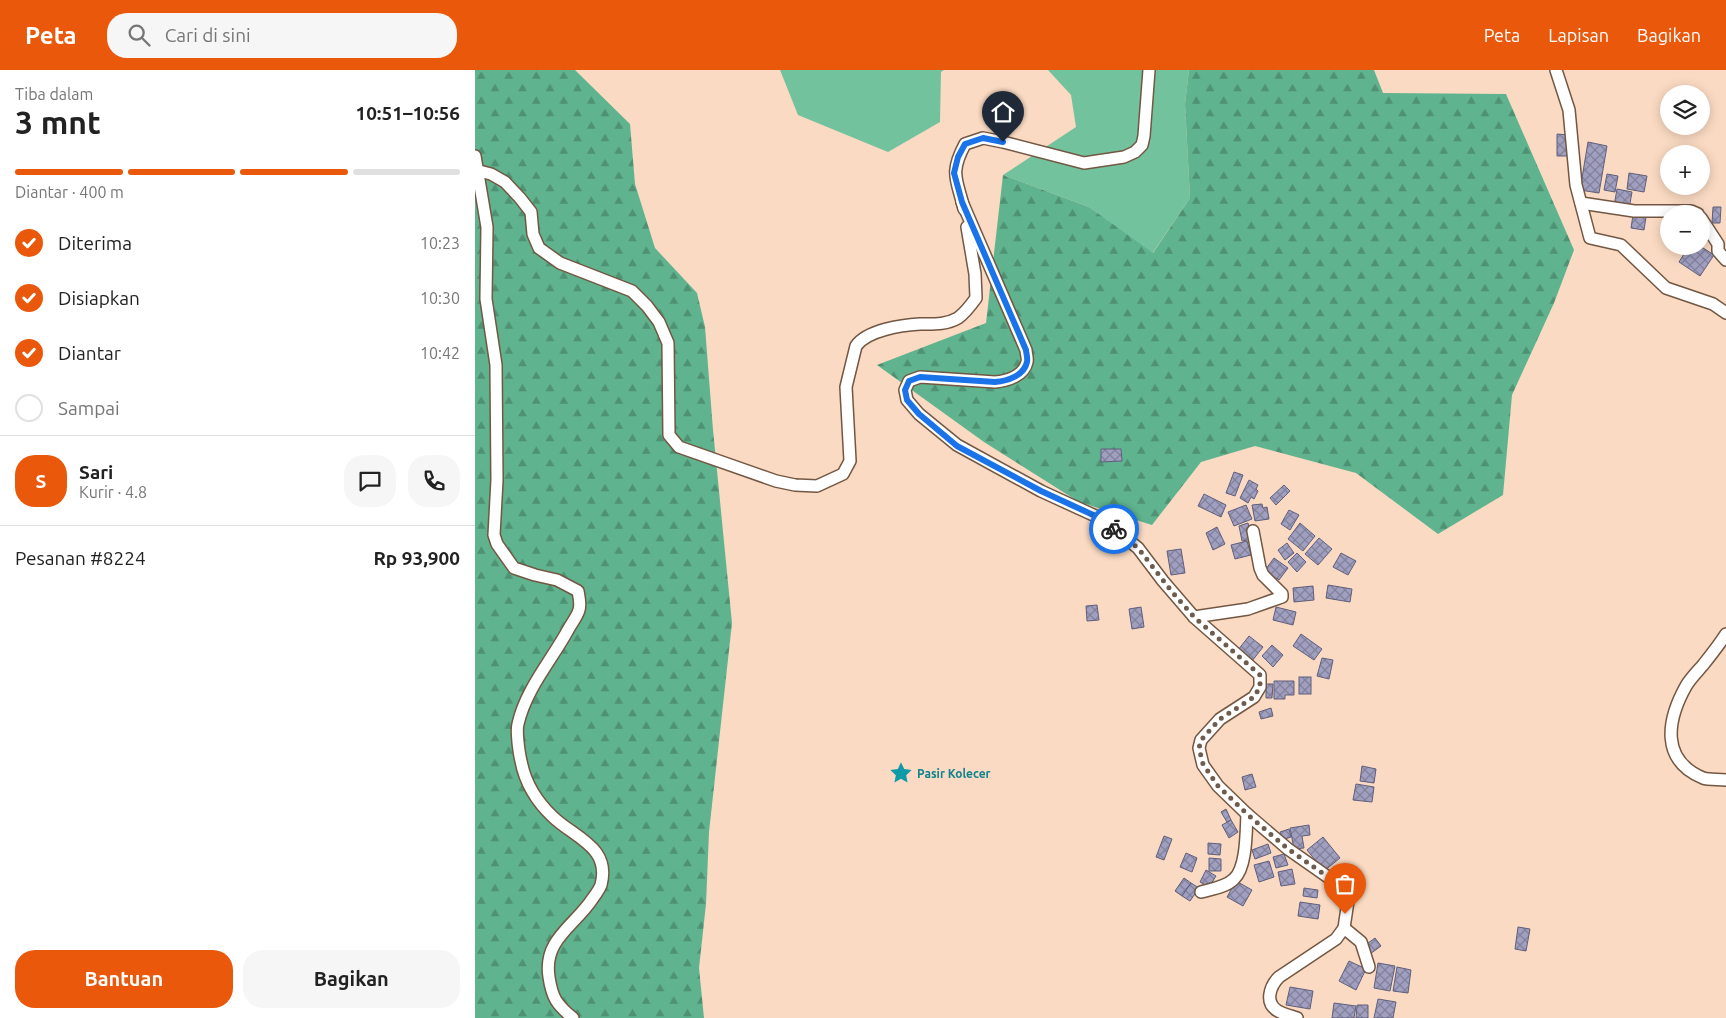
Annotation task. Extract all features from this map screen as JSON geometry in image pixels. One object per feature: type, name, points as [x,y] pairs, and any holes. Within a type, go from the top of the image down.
[{"type":"street","points":[[476,170],[491,174],[505,182],[521,198],[531,212],[533,234],[539,248],[560,263],[631,291],[647,306],[659,322],[668,344],[669,435],[679,447],[776,481],[795,485],[817,486],[843,474],[850,461],[846,387],[856,346],[859,341],[871,334],[903,326],[949,322],[959,318],[975,298],[975,274],[962,202],[954,173],[958,157],[965,144],[983,138],[1084,164],[1124,157],[1135,152],[1142,145],[1149,70]]},
{"type":"street","points":[[1557,70],[1569,110],[1576,184],[1590,238],[1621,244],[1667,288],[1713,304],[1726,313]]},
{"type":"street","points":[[475,156],[487,227],[486,299],[496,365],[497,480],[494,535],[497,544],[514,568],[557,580],[578,591],[580,599],[579,610],[527,696],[518,725],[521,762],[534,796],[553,817],[594,848],[603,866],[601,886],[587,908],[568,926],[551,948],[547,967],[552,993],[560,1007],[573,1018]]},
{"type":"street","points":[[962,202],[1026,350],[1027,362],[1021,373],[1007,381],[995,382],[920,377],[909,381],[905,390],[907,400],[919,414],[957,446],[1041,491],[1102,519],[1138,548],[1194,617],[1260,675],[1260,687],[1254,697],[1220,719],[1201,740],[1199,748],[1203,764],[1218,786],[1247,814],[1288,849],[1338,884],[1348,901],[1344,928],[1336,938],[1279,977],[1272,984],[1270,1000],[1277,1018]]},
{"type":"street","points":[[1581,203],[1627,210],[1660,211]]},
{"type":"street","points":[[1710,232],[1718,244],[1718,251],[1726,260]]},
{"type":"street","points":[[1194,617],[1248,609],[1282,597],[1282,594],[1263,575],[1259,568],[1253,531]]},
{"type":"street","points":[[1726,634],[1718,647],[1687,685],[1675,710],[1670,734],[1673,750],[1681,764],[1704,778],[1726,780]]},
{"type":"street","points":[[1201,892],[1221,887],[1234,879],[1242,868],[1247,814]]},
{"type":"street","points":[[1344,928],[1361,942],[1369,967]]},
{"type":"street","points":[[1270,1000],[1278,1011],[1297,1018]]},
{"type":"green space","points":[[475,70],[575,70],[630,124],[635,184],[655,248],[697,293],[705,327],[732,623],[709,832],[706,904],[699,968],[704,1018],[475,1018]]},
{"type":"green space","points":[[780,70],[944,70],[941,72],[940,122],[888,152],[798,115]]},
{"type":"green space","points":[[1048,70],[1189,70],[1185,104],[1190,198],[1152,254],[1089,207],[1003,175],[1076,127],[1071,95]]},
{"type":"green space","points":[[1189,70],[1374,70],[1383,93],[1506,94],[1574,250],[1554,303],[1512,395],[1503,495],[1438,534],[1356,473],[1255,446],[1201,462],[1152,525],[1079,502],[984,442],[877,365],[986,323],[1003,175],[1089,207],[1153,253],[1190,198],[1185,104]]},
{"type":"building","points":[[1557,134],[1568,135],[1568,156],[1557,156]]},
{"type":"building","points":[[1588,142],[1607,146],[1599,193],[1580,190]]},
{"type":"building","points":[[1629,173],[1647,176],[1644,192],[1627,189]]},
{"type":"building","points":[[1607,174],[1618,176],[1615,192],[1604,190]]},
{"type":"building","points":[[1617,189],[1632,192],[1629,209],[1614,206]]},
{"type":"building","points":[[1713,207],[1721,207],[1720,223],[1712,223]]},
{"type":"building","points":[[1633,215],[1646,217],[1644,230],[1631,228]]},
{"type":"building","points":[[1710,252],[1714,255],[1700,276],[1679,262],[1683,255],[1710,255]]},
{"type":"building","points":[[1101,449],[1121,449],[1122,461],[1101,462]]},
{"type":"building","points":[[1234,472],[1243,475],[1235,496],[1226,493]]},
{"type":"building","points":[[1249,480],[1258,485],[1256,489],[1258,491],[1254,499],[1251,497],[1248,503],[1240,498]]},
{"type":"building","points":[[1284,485],[1290,491],[1276,505],[1270,498]]},
{"type":"building","points":[[1204,494],[1226,505],[1221,517],[1198,506]]},
{"type":"building","points":[[1262,504],[1263,508],[1267,507],[1269,519],[1255,521],[1252,505]]},
{"type":"building","points":[[1246,505],[1252,519],[1234,526],[1228,512]]},
{"type":"building","points":[[1289,510],[1299,515],[1290,530],[1281,524]]},
{"type":"building","points":[[1248,523],[1252,539],[1242,541],[1239,526]]},
{"type":"building","points":[[1300,523],[1315,536],[1303,551],[1288,539]]},
{"type":"building","points":[[1217,527],[1225,544],[1213,550],[1206,533]]},
{"type":"building","points":[[1319,538],[1332,549],[1318,565],[1305,554]]},
{"type":"building","points":[[1247,541],[1251,555],[1235,559],[1231,545]]},
{"type":"building","points":[[1287,543],[1294,553],[1285,560],[1278,550]]},
{"type":"building","points":[[1181,549],[1185,573],[1171,575],[1167,551]]},
{"type":"building","points":[[1297,553],[1306,562],[1297,572],[1288,562]]},
{"type":"building","points":[[1341,553],[1356,561],[1348,575],[1333,567]]},
{"type":"building","points":[[1274,558],[1288,568],[1279,580],[1277,578],[1275,581],[1263,573]]},
{"type":"building","points":[[1328,585],[1352,589],[1350,602],[1326,598]]},
{"type":"building","points":[[1313,586],[1314,600],[1294,602],[1293,588]]},
{"type":"building","points":[[1097,605],[1099,620],[1087,621],[1086,606]]},
{"type":"building","points":[[1141,607],[1144,627],[1132,629],[1129,609]]},
{"type":"building","points":[[1276,607],[1296,612],[1293,625],[1273,620]]},
{"type":"building","points":[[1301,634],[1322,649],[1314,660],[1293,646]]},
{"type":"building","points":[[1249,636],[1263,647],[1252,661],[1238,650]]},
{"type":"building","points":[[1272,645],[1283,655],[1273,667],[1262,656]]},
{"type":"building","points":[[1322,658],[1333,660],[1329,679],[1317,676]]},
{"type":"building","points":[[1299,677],[1311,677],[1311,694],[1299,694]]},
{"type":"building","points":[[1274,681],[1294,681],[1294,695],[1285,695],[1285,699],[1274,699]]},
{"type":"building","points":[[1266,684],[1273,684],[1272,698],[1266,698]]},
{"type":"building","points":[[1271,708],[1273,716],[1261,719],[1259,712]]},
{"type":"building","points":[[1362,766],[1376,769],[1374,783],[1360,781]]},
{"type":"building","points":[[1252,774],[1256,787],[1245,790],[1242,777]]},
{"type":"building","points":[[1356,784],[1374,787],[1372,802],[1353,800]]},
{"type":"building","points":[[1226,809],[1231,820],[1227,822],[1221,812]]},
{"type":"building","points":[[1231,820],[1238,832],[1229,838],[1222,825]]},
{"type":"building","points":[[1309,825],[1310,835],[1302,836],[1304,848],[1294,849],[1290,828]]},
{"type":"building","points":[[1289,829],[1291,837],[1282,840],[1280,832]]},
{"type":"building","points":[[1164,836],[1172,839],[1164,860],[1156,857]]},
{"type":"building","points":[[1323,837],[1340,858],[1324,871],[1307,850]]},
{"type":"building","points":[[1208,843],[1221,844],[1220,855],[1208,854]]},
{"type":"building","points":[[1268,844],[1271,853],[1255,859],[1252,850]]},
{"type":"building","points":[[1186,853],[1197,858],[1192,872],[1180,867]]},
{"type":"building","points":[[1284,854],[1288,865],[1276,868],[1273,857]]},
{"type":"building","points":[[1209,858],[1221,859],[1221,871],[1209,871]]},
{"type":"building","points":[[1269,861],[1274,877],[1259,882],[1254,865]]},
{"type":"building","points":[[1292,869],[1295,884],[1281,886],[1278,872]]},
{"type":"building","points":[[1206,870],[1216,876],[1209,887],[1200,882]]},
{"type":"building","points":[[1184,878],[1191,883],[1182,896],[1175,891]]},
{"type":"building","points":[[1236,881],[1252,890],[1243,906],[1227,897]]},
{"type":"building","points":[[1191,883],[1199,888],[1190,901],[1182,896]]},
{"type":"building","points":[[1304,888],[1318,890],[1317,898],[1303,896]]},
{"type":"building","points":[[1300,902],[1320,905],[1318,919],[1298,916]]},
{"type":"building","points":[[1518,927],[1530,929],[1526,951],[1515,949]]},
{"type":"building","points":[[1375,938],[1381,946],[1370,954],[1364,946]]},
{"type":"building","points":[[1349,961],[1366,969],[1356,990],[1339,981]]},
{"type":"building","points":[[1378,963],[1395,966],[1390,991],[1374,988]]},
{"type":"building","points":[[1397,967],[1411,970],[1408,993],[1393,991]]},
{"type":"building","points":[[1290,987],[1313,991],[1310,1009],[1286,1005]]},
{"type":"building","points":[[1378,999],[1396,1002],[1393,1018],[1374,1018]]},
{"type":"building","points":[[1334,1003],[1356,1006],[1354,1018],[1332,1018]]},
{"type":"building","points":[[1357,1005],[1368,1005],[1368,1018],[1356,1018]]},
{"type":"way so far","points":[[1114,529],[1138,548],[1194,617],[1260,675],[1260,687],[1254,697],[1220,719],[1201,740],[1199,748],[1203,764],[1218,786],[1247,814],[1288,849],[1338,884],[1348,901],[1345,914]]},
{"type":"place","name":"Pasir Kolecer","points":[[901,773]]},
{"type":"route","points":[[1003,142],[983,138],[965,144],[958,157],[954,173],[962,202],[1026,350],[1027,362],[1021,373],[1007,381],[995,382],[920,377],[909,381],[905,390],[907,400],[919,414],[957,446],[1002,468],[1041,491],[1102,519],[1114,529]]}]
